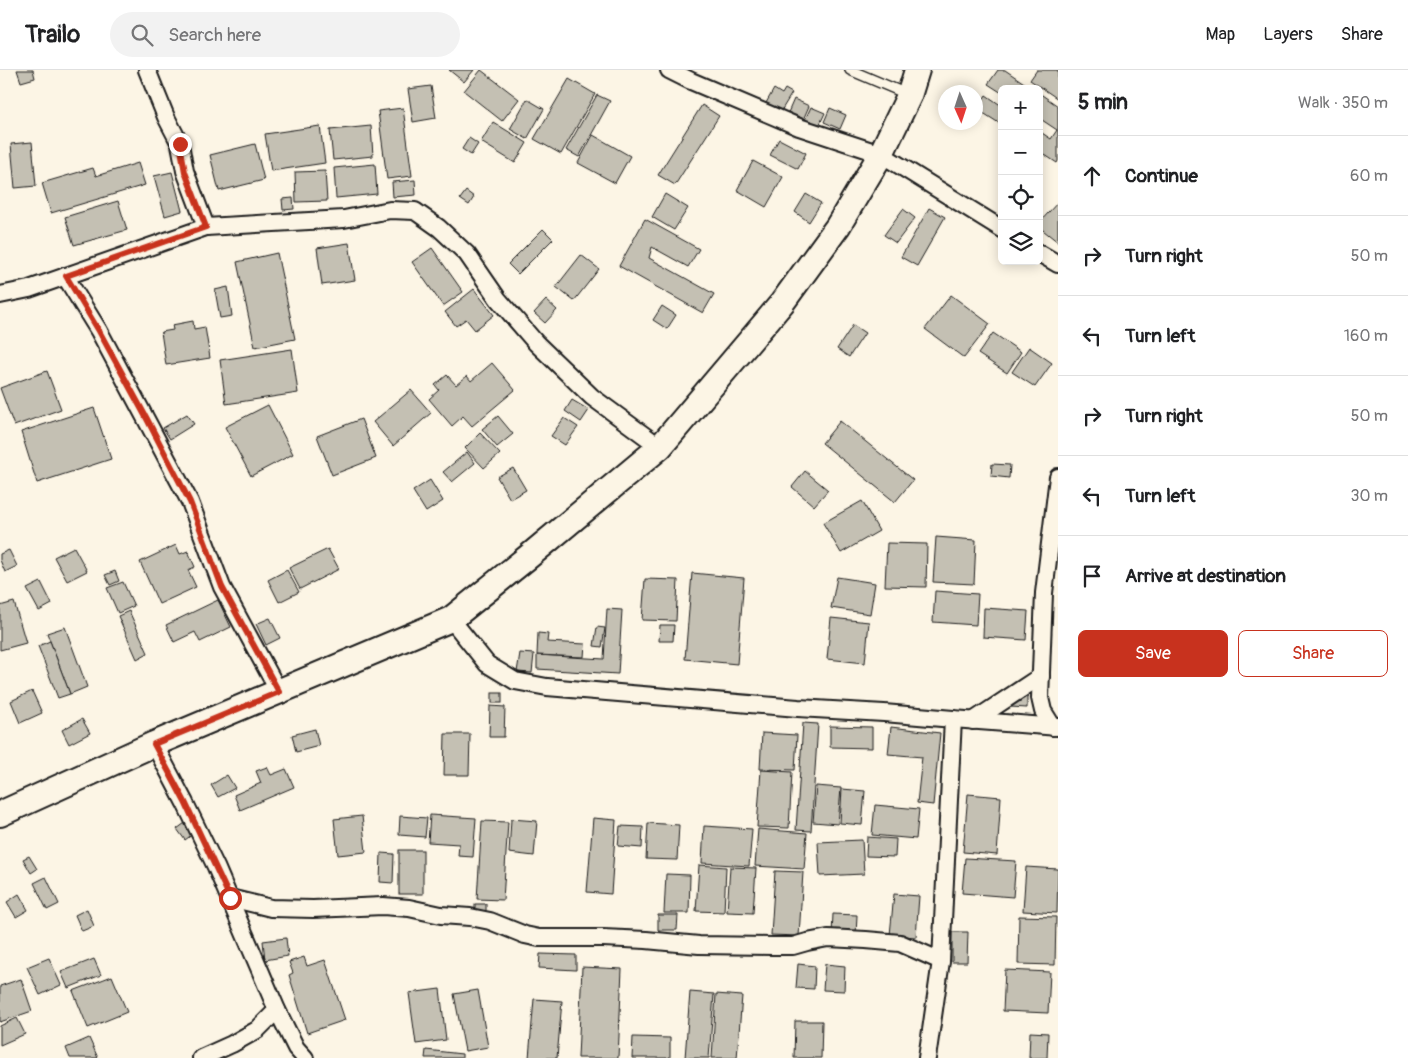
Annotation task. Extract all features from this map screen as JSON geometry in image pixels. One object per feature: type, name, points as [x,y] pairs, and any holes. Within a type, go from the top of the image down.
[{"type":"main road","points":[[0,814],[154,744],[451,618],[570,522],[660,447],[782,303],[838,226],[880,154],[909,96],[917,70]]},
{"type":"street","points":[[147,70],[166,118],[180,144],[185,172],[206,227]]},
{"type":"street","points":[[669,70],[799,127],[880,154],[998,227]]},
{"type":"street","points":[[0,295],[30,289],[206,227],[344,219],[390,210],[415,211],[439,228],[467,254],[498,299],[536,342],[592,397],[660,447]]},
{"type":"street","points":[[1043,255],[1058,264]]},
{"type":"street","points":[[66,276],[99,331],[182,486],[190,502],[222,587],[279,692]]},
{"type":"street","points":[[1055,727],[1043,712],[1040,698],[1044,593],[1058,477]]},
{"type":"street","points":[[451,618],[486,664],[515,681],[547,687],[1055,727]]},
{"type":"street","points":[[973,721],[1041,676]]},
{"type":"street","points":[[927,1058],[941,961],[953,720]]},
{"type":"street","points":[[154,744],[185,802],[230,898],[277,1010],[296,1048],[305,1058]]},
{"type":"street","points":[[230,898],[271,908],[313,909],[383,906],[409,908],[441,915],[490,921],[525,935],[539,938],[603,938],[700,945],[793,946],[828,938],[900,943],[941,961]]},
{"type":"street","points":[[201,1058],[257,1030],[277,1010]]},
{"type":"lane","points":[[850,70],[909,96]]},
{"type":"building","points":[[17,70],[33,70],[35,78],[21,82]]},
{"type":"building","points":[[449,70],[474,70],[464,82]]},
{"type":"building","points":[[481,70],[519,99],[502,121],[464,91]]},
{"type":"building","points":[[998,70],[1005,70],[1027,85],[998,85],[998,90],[988,84]]},
{"type":"building","points":[[1037,70],[1058,70],[1058,99],[1043,89],[1043,85],[1037,85],[1030,80]]},
{"type":"building","points":[[569,79],[595,94],[561,154],[534,139]]},
{"type":"building","points":[[431,86],[436,118],[413,122],[408,89]]},
{"type":"building","points":[[774,89],[782,94],[785,89],[792,93],[781,111],[766,103]]},
{"type":"building","points":[[597,95],[610,101],[579,157],[566,150]]},
{"type":"building","points":[[986,95],[998,103],[998,122],[983,113],[983,100]]},
{"type":"building","points":[[1043,96],[1058,106],[1057,163],[1043,154],[1043,134],[1051,139],[1057,130],[1043,121]]},
{"type":"building","points":[[527,99],[544,109],[527,139],[510,129]]},
{"type":"building","points":[[794,99],[809,106],[802,122],[787,115]]},
{"type":"building","points":[[702,105],[719,116],[675,185],[658,175]]},
{"type":"building","points":[[811,107],[825,113],[818,128],[804,122]]},
{"type":"building","points":[[403,108],[412,176],[387,179],[378,111]]},
{"type":"building","points":[[830,108],[846,115],[840,129],[824,122]]},
{"type":"building","points":[[493,122],[527,143],[515,163],[481,142]]},
{"type":"building","points":[[320,126],[325,163],[271,171],[265,134]]},
{"type":"building","points":[[371,126],[373,156],[333,160],[330,130]]},
{"type":"building","points":[[593,135],[630,156],[615,183],[578,163]]},
{"type":"building","points":[[469,138],[478,144],[471,155],[462,149]]},
{"type":"building","points":[[779,139],[806,153],[798,169],[770,155]]},
{"type":"building","points":[[32,142],[36,186],[15,188],[11,144]]},
{"type":"building","points":[[255,144],[264,180],[219,191],[210,155]]},
{"type":"building","points":[[753,161],[783,177],[766,207],[737,190]]},
{"type":"building","points":[[138,163],[145,185],[51,213],[42,183],[93,168],[96,176]]},
{"type":"building","points":[[375,164],[377,194],[336,198],[334,168]]},
{"type":"building","points":[[325,171],[327,201],[296,202],[295,172]]},
{"type":"building","points":[[172,172],[182,211],[165,216],[154,176]]},
{"type":"building","points":[[415,180],[416,195],[393,197],[392,182]]},
{"type":"building","points":[[466,191],[474,197],[469,205],[460,199]]},
{"type":"building","points":[[665,194],[688,208],[674,230],[652,217]]},
{"type":"building","points":[[806,194],[821,203],[809,222],[795,212]]},
{"type":"building","points":[[293,198],[294,209],[283,210],[282,199]]},
{"type":"building","points":[[118,201],[127,230],[74,245],[65,217]]},
{"type":"building","points":[[1058,202],[1058,242],[1043,230],[1043,219]]},
{"type":"building","points":[[929,208],[945,217],[917,266],[901,257]]},
{"type":"building","points":[[903,209],[915,218],[896,243],[884,235]]},
{"type":"building","points":[[645,219],[699,249],[688,267],[652,247],[649,258],[714,294],[703,313],[619,266]]},
{"type":"building","points":[[543,229],[553,239],[518,274],[508,264]]},
{"type":"building","points":[[349,243],[355,280],[322,285],[317,248]]},
{"type":"building","points":[[432,248],[463,292],[443,306],[412,262]]},
{"type":"building","points":[[277,253],[295,339],[255,347],[237,262]]},
{"type":"building","points":[[581,255],[599,269],[574,301],[556,287]]},
{"type":"building","points":[[228,287],[232,316],[220,318],[215,290]]},
{"type":"building","points":[[474,289],[494,315],[475,330],[466,319],[456,326],[445,312]]},
{"type":"building","points":[[951,295],[990,324],[964,358],[925,329]]},
{"type":"building","points":[[546,300],[557,310],[545,323],[534,313]]},
{"type":"building","points":[[662,306],[676,315],[667,329],[653,320]]},
{"type":"building","points":[[193,321],[194,329],[205,327],[210,358],[166,365],[161,332],[173,330],[172,325]]},
{"type":"building","points":[[853,325],[865,333],[849,357],[837,349]]},
{"type":"building","points":[[993,333],[1021,352],[1007,373],[978,354]]},
{"type":"building","points":[[1029,347],[1052,363],[1035,387],[1012,372]]},
{"type":"building","points":[[292,349],[298,393],[226,404],[220,360]]},
{"type":"building","points":[[492,363],[515,390],[472,426],[463,416],[452,426],[429,399],[439,390],[435,385],[447,375],[456,385],[467,376],[471,381]]},
{"type":"building","points":[[47,371],[61,409],[14,426],[0,388]]},
{"type":"building","points":[[411,390],[431,413],[393,446],[373,422]]},
{"type":"building","points":[[572,400],[589,410],[581,422],[565,411]]},
{"type":"building","points":[[268,405],[293,454],[251,476],[225,427]]},
{"type":"building","points":[[94,408],[111,459],[37,483],[21,432]]},
{"type":"building","points":[[187,414],[194,424],[170,439],[163,428]]},
{"type":"building","points":[[498,416],[513,434],[497,447],[482,429]]},
{"type":"building","points":[[564,418],[578,427],[565,445],[551,436]]},
{"type":"building","points":[[361,419],[376,458],[332,475],[317,436]]},
{"type":"building","points":[[840,421],[913,480],[895,502],[822,443]]},
{"type":"building","points":[[480,433],[500,454],[484,468],[465,448]]},
{"type":"building","points":[[467,452],[475,463],[452,482],[443,472]]},
{"type":"building","points":[[992,464],[1010,465],[1009,478],[991,476]]},
{"type":"building","points":[[513,468],[526,490],[510,499],[497,477]]},
{"type":"building","points":[[805,471],[828,490],[814,506],[792,487]]},
{"type":"building","points":[[430,480],[443,501],[426,512],[413,491]]},
{"type":"building","points":[[862,501],[879,531],[841,553],[823,523]]},
{"type":"building","points":[[936,537],[976,540],[974,584],[933,582]]},
{"type":"building","points":[[887,543],[927,544],[926,587],[885,586]]},
{"type":"building","points":[[176,545],[180,554],[188,551],[195,567],[188,570],[196,587],[159,604],[140,562]]},
{"type":"building","points":[[74,547],[87,571],[67,581],[54,557]]},
{"type":"building","points":[[328,549],[339,569],[300,589],[289,568]]},
{"type":"building","points":[[9,550],[17,566],[5,572],[0,560],[0,554]]},
{"type":"building","points":[[287,570],[299,592],[279,602],[268,580]]},
{"type":"building","points":[[115,571],[119,581],[110,585],[105,575]]},
{"type":"building","points":[[692,573],[744,578],[737,664],[685,659]]},
{"type":"building","points":[[837,577],[875,583],[870,614],[831,608]]},
{"type":"building","points":[[645,579],[678,580],[676,621],[642,620]]},
{"type":"building","points":[[41,582],[52,604],[39,611],[27,589]]},
{"type":"building","points":[[123,582],[134,606],[118,613],[107,588]]},
{"type":"building","points":[[935,591],[978,594],[976,625],[933,622]]},
{"type":"building","points":[[218,600],[231,627],[200,642],[195,632],[174,642],[166,625]]},
{"type":"building","points":[[14,602],[26,643],[0,650],[0,606]]},
{"type":"building","points":[[984,608],[1028,611],[1026,640],[983,637]]},
{"type":"building","points":[[607,609],[622,610],[618,674],[537,669],[537,655],[604,659]]},
{"type":"building","points":[[129,611],[148,653],[137,659],[118,616]]},
{"type":"building","points":[[270,618],[280,638],[266,645],[256,624]]},
{"type":"building","points":[[831,618],[869,622],[865,663],[827,659]]},
{"type":"building","points":[[660,625],[674,625],[673,641],[659,641]]},
{"type":"building","points":[[65,627],[87,687],[70,694],[47,633]]},
{"type":"building","points":[[597,627],[605,628],[602,647],[594,646]]},
{"type":"building","points":[[538,633],[548,634],[547,642],[585,644],[584,657],[537,655]]},
{"type":"building","points":[[50,641],[70,694],[58,698],[38,646]]},
{"type":"building","points":[[520,653],[534,654],[532,673],[517,672]]},
{"type":"building","points":[[1010,690],[1027,691],[1027,708],[1010,707]]},
{"type":"building","points":[[32,691],[42,713],[20,723],[11,701]]},
{"type":"building","points":[[492,693],[502,693],[502,703],[492,703]]},
{"type":"building","points":[[490,706],[505,707],[504,737],[489,737]]},
{"type":"building","points":[[82,719],[90,733],[69,744],[62,730]]},
{"type":"building","points":[[803,723],[818,724],[811,831],[796,830]]},
{"type":"building","points":[[830,726],[872,727],[872,748],[830,747]]},
{"type":"building","points":[[891,727],[940,733],[933,805],[917,803],[922,757],[888,754]]},
{"type":"building","points":[[315,729],[319,746],[296,752],[292,735]]},
{"type":"building","points":[[762,733],[797,735],[795,770],[760,769]]},
{"type":"building","points":[[445,734],[470,734],[469,775],[444,775]]},
{"type":"building","points":[[267,767],[271,775],[286,769],[294,787],[240,810],[234,795],[261,783],[256,771]]},
{"type":"building","points":[[761,770],[792,772],[789,828],[757,827]]},
{"type":"building","points":[[227,775],[235,788],[218,797],[211,785]]},
{"type":"building","points":[[816,786],[841,788],[838,824],[813,822]]},
{"type":"building","points":[[842,789],[865,791],[862,825],[840,823]]},
{"type":"building","points":[[968,794],[1001,797],[997,855],[963,852]]},
{"type":"building","points":[[875,805],[919,809],[916,839],[872,835]]},
{"type":"building","points":[[430,815],[476,818],[473,857],[458,856],[459,844],[428,842]]},
{"type":"building","points":[[362,816],[366,852],[338,855],[334,819]]},
{"type":"building","points":[[400,816],[427,818],[425,837],[399,835]]},
{"type":"building","points":[[593,818],[616,820],[611,894],[587,892]]},
{"type":"building","points":[[511,819],[537,821],[534,856],[509,853]]},
{"type":"building","points":[[482,821],[508,822],[503,900],[477,899]]},
{"type":"building","points":[[185,823],[193,834],[185,840],[177,829]]},
{"type":"building","points":[[648,823],[679,825],[677,860],[646,859]]},
{"type":"building","points":[[620,826],[643,827],[642,848],[618,846]]},
{"type":"building","points":[[704,826],[752,829],[749,866],[702,863]]},
{"type":"building","points":[[758,829],[807,833],[804,869],[755,866]]},
{"type":"building","points":[[867,837],[896,839],[895,857],[866,856]]},
{"type":"building","points":[[862,840],[864,874],[820,876],[818,842]]},
{"type":"building","points":[[399,850],[423,850],[423,894],[399,894]]},
{"type":"building","points":[[381,853],[394,854],[393,883],[380,882]]},
{"type":"building","points":[[29,856],[37,869],[31,873],[23,859]]},
{"type":"building","points":[[965,858],[1016,861],[1013,897],[962,893]]},
{"type":"building","points":[[699,865],[726,867],[724,912],[696,911]]},
{"type":"building","points":[[730,867],[756,868],[753,913],[727,912]]},
{"type":"building","points":[[1026,867],[1058,869],[1057,913],[1023,911]]},
{"type":"building","points":[[775,871],[803,872],[799,936],[771,935]]},
{"type":"building","points":[[666,874],[690,875],[689,913],[664,913]]},
{"type":"building","points":[[46,877],[59,904],[47,910],[34,883]]},
{"type":"building","points":[[19,894],[28,910],[16,917],[7,902]]},
{"type":"building","points":[[894,894],[919,896],[916,937],[890,935]]},
{"type":"building","points":[[475,904],[486,904],[486,918],[475,918]]},
{"type":"building","points":[[87,909],[94,926],[82,931],[75,915]]},
{"type":"building","points":[[833,914],[857,915],[856,936],[832,935]]},
{"type":"building","points":[[658,915],[678,915],[677,930],[658,930]]},
{"type":"building","points":[[1019,916],[1056,917],[1055,965],[1018,964]]},
{"type":"building","points":[[952,932],[968,932],[967,962],[952,962]]},
{"type":"building","points":[[286,938],[288,956],[265,960],[263,941]]},
{"type":"building","points":[[540,954],[576,955],[576,970],[539,968]]},
{"type":"building","points":[[304,957],[307,966],[325,960],[345,1020],[307,1033],[289,975],[293,973],[289,962]]},
{"type":"building","points":[[49,958],[61,985],[40,995],[27,967]]},
{"type":"building","points":[[94,959],[101,975],[68,988],[61,972]]},
{"type":"building","points":[[798,964],[815,966],[814,989],[796,988]]},
{"type":"building","points":[[825,964],[845,966],[844,991],[823,990]]},
{"type":"building","points":[[582,967],[622,969],[618,1058],[578,1058]]},
{"type":"building","points":[[1005,970],[1050,972],[1048,1013],[1003,1011]]},
{"type":"building","points":[[112,976],[127,1012],[88,1028],[73,991]]},
{"type":"building","points":[[21,979],[32,1011],[0,1022],[0,986]]},
{"type":"building","points":[[440,989],[446,1040],[416,1044],[409,993]]},
{"type":"building","points":[[478,990],[488,1047],[465,1051],[454,994]]},
{"type":"building","points":[[690,992],[714,994],[709,1058],[685,1058]]},
{"type":"building","points":[[716,994],[742,996],[737,1058],[712,1058]]},
{"type":"building","points":[[534,999],[562,1001],[557,1058],[529,1058]]},
{"type":"building","points":[[17,1018],[25,1034],[0,1045],[0,1026]]},
{"type":"building","points":[[795,1021],[822,1021],[821,1058],[794,1058]]},
{"type":"building","points":[[1030,1032],[1048,1033],[1047,1058],[1029,1058]]},
{"type":"building","points":[[633,1037],[670,1038],[670,1058],[632,1058]]},
{"type":"building","points":[[89,1038],[98,1058],[70,1058],[66,1048]]},
{"type":"building","points":[[426,1050],[462,1054],[462,1058],[425,1058]]},
{"type":"route","points":[[180,144],[185,172],[206,227],[66,276],[99,331],[190,502],[222,587],[279,692],[154,744],[185,802],[230,898]]}]
